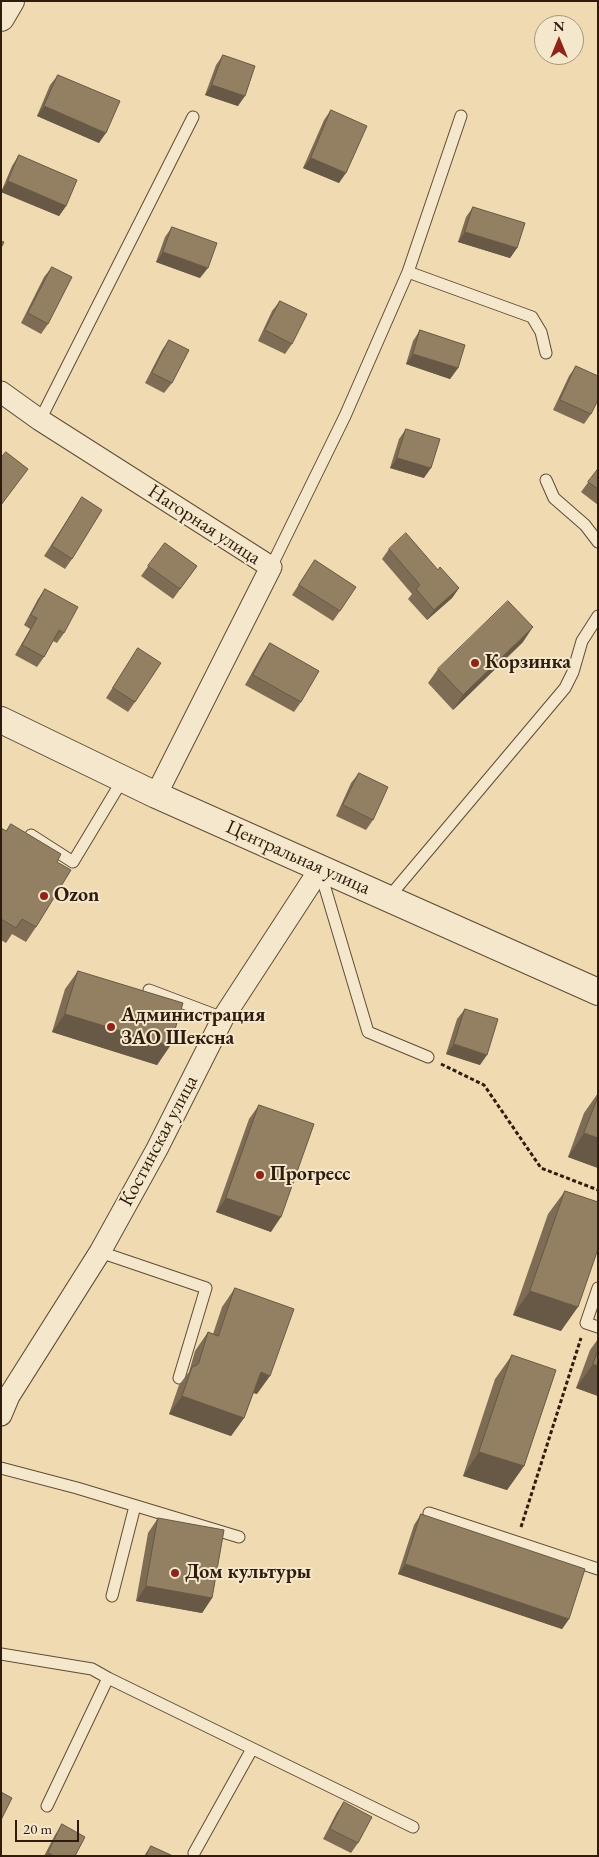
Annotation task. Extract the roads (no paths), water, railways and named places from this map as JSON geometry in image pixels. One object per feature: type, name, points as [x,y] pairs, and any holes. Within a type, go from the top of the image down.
[{"type":"street","points":[[1,18],[11,1]]},
{"type":"street","name":"Нагорная улица","points":[[1,392],[40,420],[271,567],[156,795]]},
{"type":"street","name":"Центральная улица","points":[[1,720],[156,795],[320,869],[389,897],[598,992]]},
{"type":"street","name":"Костинская улица","points":[[4,1401],[100,1252],[157,1149],[223,1018],[320,869]]},
{"type":"lane","points":[[271,567],[344,416],[408,272],[460,116]]},
{"type":"lane","points":[[40,420],[193,117]]},
{"type":"lane","points":[[408,272],[532,317],[541,332],[546,353]]},
{"type":"lane","points":[[546,480],[554,498],[585,526],[598,542]]},
{"type":"lane","points":[[389,897],[565,688],[573,672],[582,641],[596,618],[598,607]]},
{"type":"lane","points":[[31,835],[73,862],[123,779]]},
{"type":"lane","points":[[320,869],[368,1032],[428,1057]]},
{"type":"lane","points":[[149,990],[223,1018]]},
{"type":"lane","points":[[100,1252],[206,1288],[179,1378]]},
{"type":"lane","points":[[598,1288],[586,1323],[598,1327]]},
{"type":"lane","points":[[1,1468],[238,1537]]},
{"type":"lane","points":[[112,1596],[135,1506]]},
{"type":"lane","points":[[429,1514],[598,1569]]},
{"type":"lane","points":[[1,1654],[92,1669],[413,1827]]},
{"type":"lane","points":[[47,1806],[108,1678]]},
{"type":"lane","points":[[194,1853],[252,1749]]},
{"type":"place","name":"Корзинка","points":[[475,663]]},
{"type":"place","name":"Ozon","points":[[44,896]]},
{"type":"place","name":"Администрация ЗАО Шексна","points":[[111,1027]]},
{"type":"place","name":"Прогресс","points":[[260,1175]]},
{"type":"place","name":"Дом культуры","points":[[175,1573]]}]
